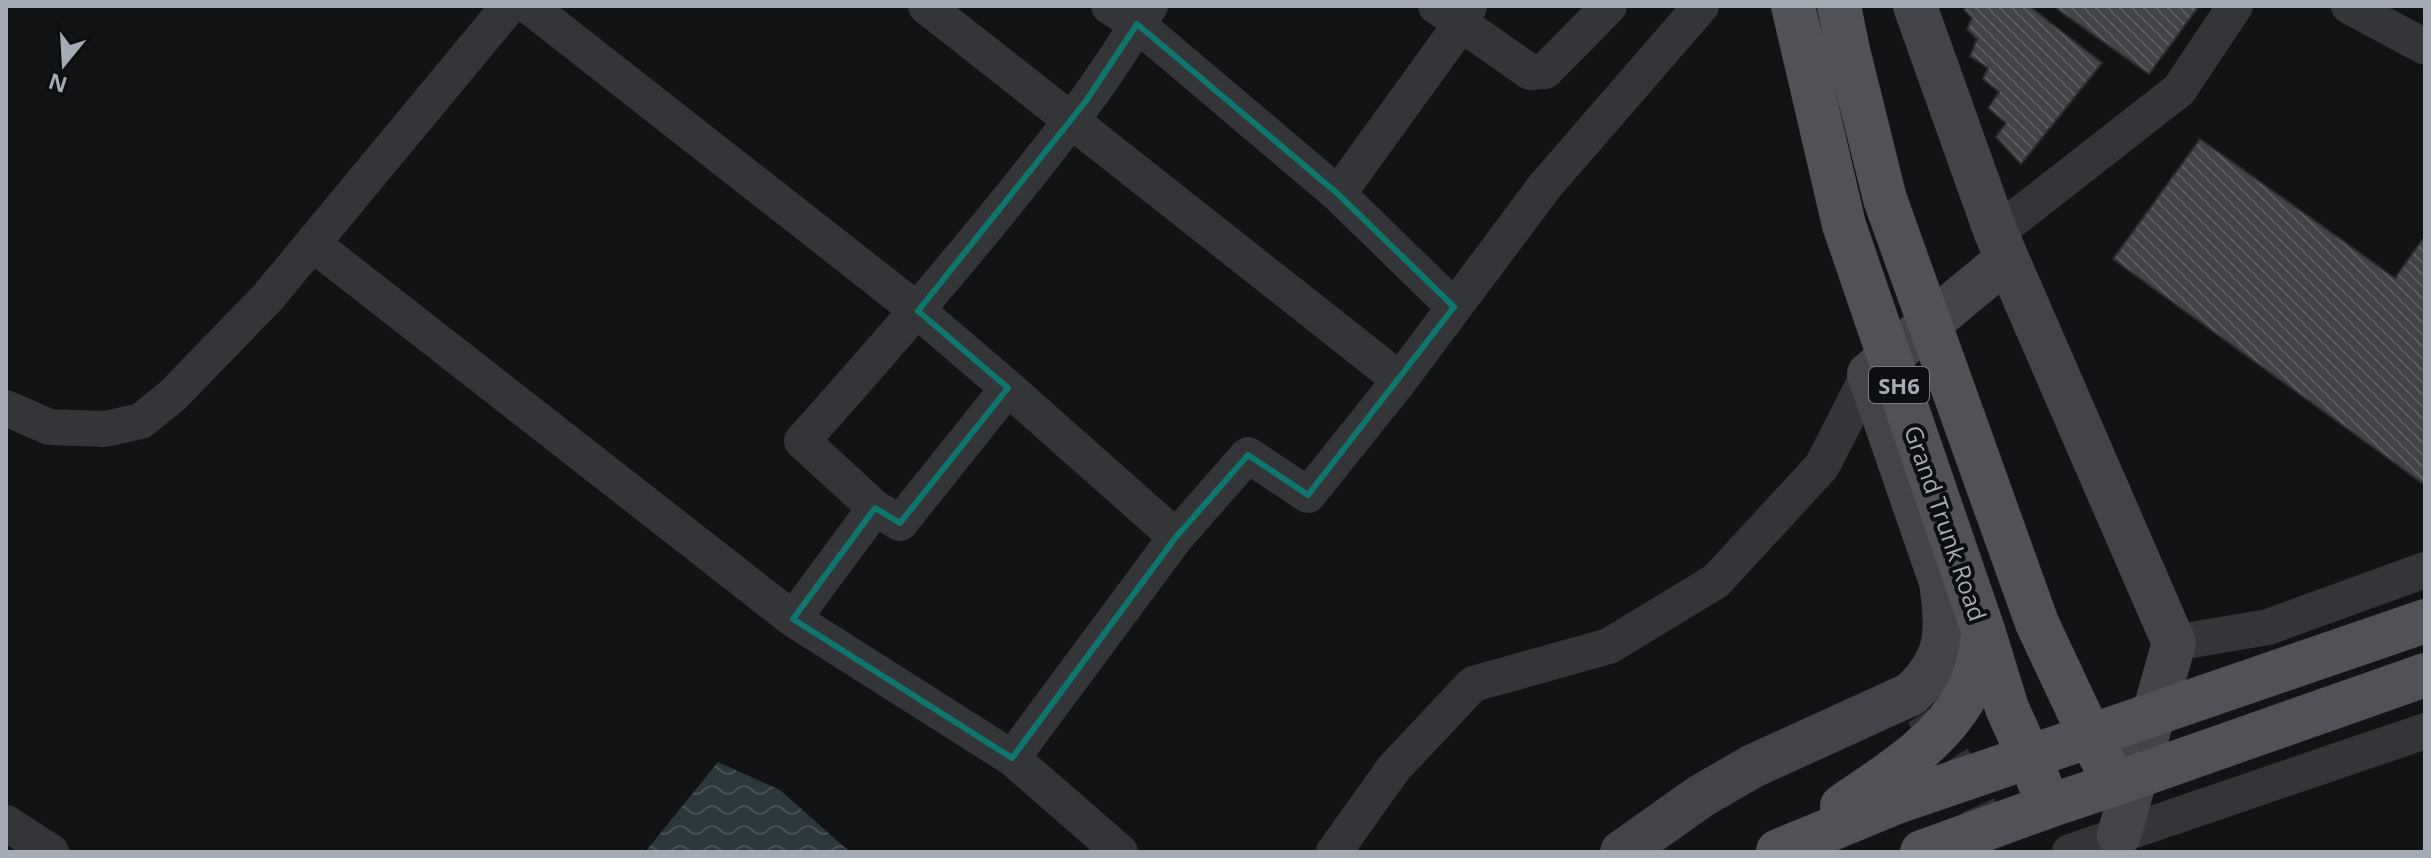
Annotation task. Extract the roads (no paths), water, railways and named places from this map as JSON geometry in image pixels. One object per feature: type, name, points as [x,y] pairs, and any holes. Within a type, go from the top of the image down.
[{"type":"main road","name":"Grand Trunk Road","points":[[1793,6],[1844,225],[2007,708],[2049,806]]},
{"type":"main road","name":"SH6","points":[[1839,6],[1885,199],[2037,623],[2115,784]]},
{"type":"main road","points":[[1777,851],[1897,802],[2425,621]]},
{"type":"main road","points":[[1777,851],[1921,751],[1968,693],[1978,665],[1984,633]]},
{"type":"main road","points":[[1922,852],[2425,675]]},
{"type":"street","points":[[6,408],[49,427],[105,429],[141,421],[172,396],[268,297],[509,6]]},
{"type":"street","points":[[529,6],[918,311],[1176,537]]},
{"type":"street","points":[[926,6],[1400,380]]},
{"type":"street","points":[[1338,194],[1455,12],[1530,72],[1545,71],[1609,6]]},
{"type":"street","points":[[1012,758],[1176,537],[1248,455],[1308,495],[1400,380],[1545,186],[1701,6]]},
{"type":"street","points":[[1915,6],[2001,246],[2174,643],[2119,835]]},
{"type":"street","points":[[1334,852],[1394,768],[1473,684],[1609,646],[1716,581],[1822,466],[1869,374],[2001,246],[2179,90],[2235,6]]},
{"type":"street","points":[[2349,6],[2425,47]]},
{"type":"street","points":[[1008,388],[900,523],[875,508],[802,441],[918,311],[1071,119],[1132,12],[1338,194],[1454,307]]},
{"type":"street","points":[[313,244],[793,619],[1012,758],[1120,852]]},
{"type":"street","points":[[1622,852],[1701,796],[1753,766],[1911,694],[1934,669],[1944,649],[1946,616],[1941,582],[1869,374]]},
{"type":"street","points":[[793,619],[875,508]]},
{"type":"street","points":[[2174,643],[2268,627],[2425,570]]},
{"type":"street","points":[[2070,852],[2425,731]]},
{"type":"street","points":[[6,823],[51,852]]},
{"type":"water","points":[[718,762],[780,790],[850,852],[645,852]]},
{"type":"tunnel","points":[[1923,713],[1966,779],[1999,852]]}]
